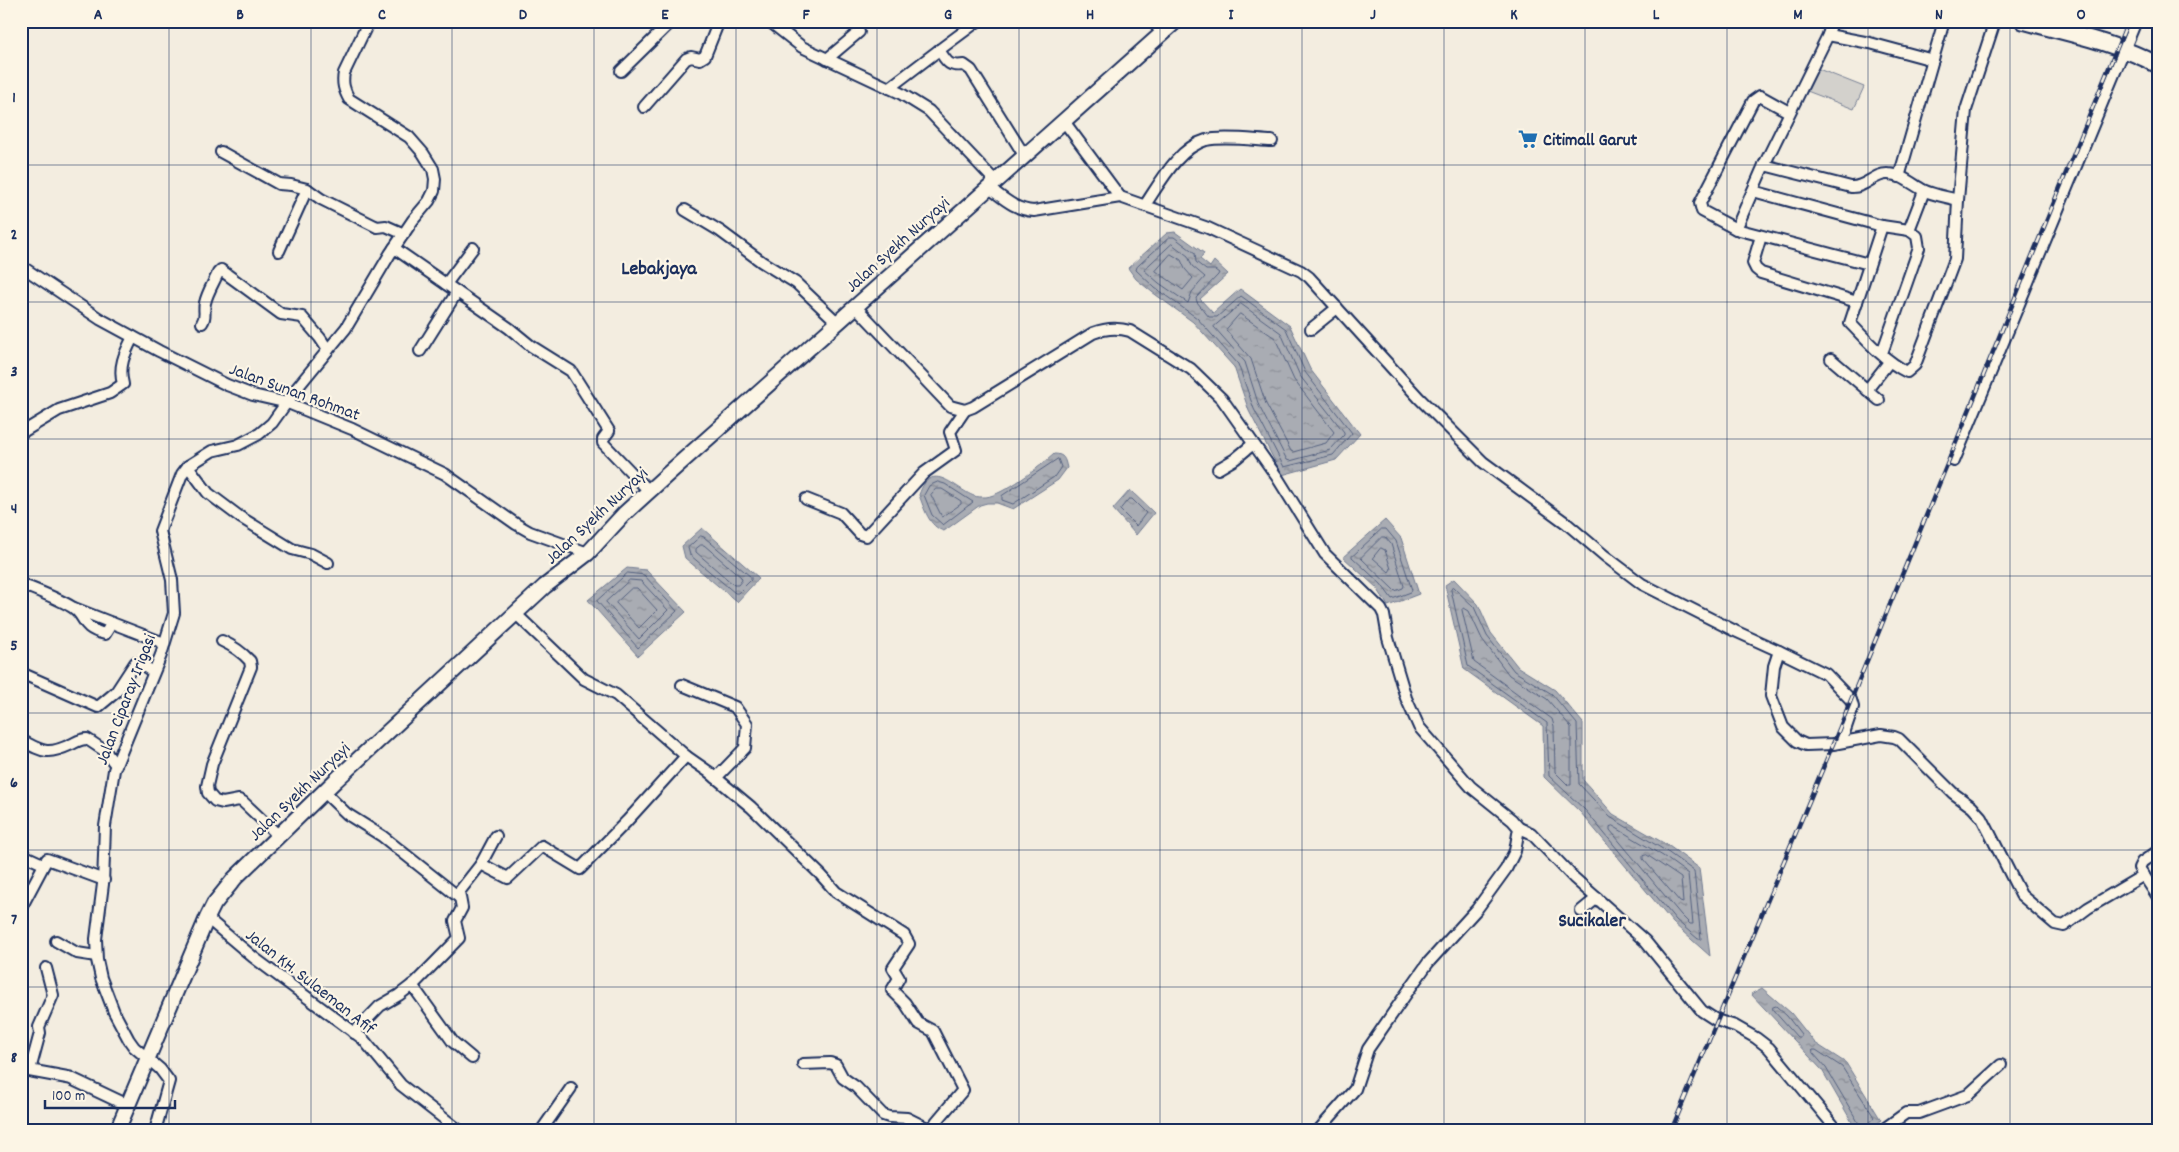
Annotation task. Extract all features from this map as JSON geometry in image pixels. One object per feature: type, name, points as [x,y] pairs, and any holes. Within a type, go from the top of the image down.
[{"type":"main road","name":"Jalan Syekh Nuryayi","points":[[117,1131],[139,1074],[207,918],[223,892],[324,792],[545,586],[588,553],[648,491],[1176,21]]},
{"type":"main road","points":[[2023,21],[2103,41],[2158,65]]},
{"type":"street","points":[[328,563],[311,554],[292,549],[240,517],[208,493],[188,466],[212,451],[238,445],[259,434],[272,423],[346,328],[394,248],[429,201],[434,191],[436,179],[433,169],[423,153],[409,137],[349,99],[344,90],[342,81],[344,73],[369,21]]},
{"type":"street","points":[[620,71],[672,21]]},
{"type":"street","points":[[644,107],[686,59],[691,57],[700,59],[705,56],[718,21]]},
{"type":"street","points":[[769,21],[802,47],[906,96],[933,114],[1009,203],[1025,210],[1034,211],[1120,197],[1208,228],[1301,271],[1338,308],[1419,398],[1483,462],[1566,522],[1605,556],[1642,584],[1826,674],[1851,700],[1853,707],[1841,742]]},
{"type":"street","points":[[888,88],[978,21]]},
{"type":"street","points":[[1153,21],[1162,34]]},
{"type":"street","points":[[1736,229],[1789,112],[1828,35],[1832,21]]},
{"type":"street","points":[[1899,177],[1944,21]]},
{"type":"street","points":[[1882,226],[1850,323],[1882,353],[1888,362],[1907,372],[1915,365],[1955,259],[1966,110],[1995,21]]},
{"type":"street","points":[[1954,461],[2136,21]]},
{"type":"street","points":[[827,59],[859,32]]},
{"type":"street","points":[[1828,35],[1870,43],[1933,60]]},
{"type":"street","points":[[939,50],[949,64],[964,66],[971,70],[1024,155]]},
{"type":"street","points":[[1789,112],[1760,96],[1753,101],[1700,203],[1702,211],[1736,229],[1869,264]]},
{"type":"street","points":[[1063,120],[1120,197]]},
{"type":"street","points":[[1145,205],[1170,169],[1196,144],[1213,139],[1272,141]]},
{"type":"street","points":[[221,152],[279,184],[307,189],[321,199],[377,227],[386,226],[404,234]]},
{"type":"street","points":[[1764,165],[1851,187],[1857,187],[1884,174],[1899,177],[1924,190],[1958,200]]},
{"type":"street","points":[[280,251],[307,189]]},
{"type":"street","points":[[1909,230],[1924,190]]},
{"type":"street","points":[[1753,191],[1882,226],[1909,230],[1917,236],[1919,248],[1882,353]]},
{"type":"street","points":[[685,210],[720,231],[762,262],[796,283],[837,322]]},
{"type":"street","points":[[1761,236],[1753,263],[1761,273],[1857,302]]},
{"type":"street","points":[[394,248],[509,328],[531,346],[571,371],[610,431],[602,441],[603,443],[648,491]]},
{"type":"street","points":[[446,284],[473,248]]},
{"type":"street","name":"Jalan Sunan Rohmat","points":[[21,266],[83,309],[227,385],[253,395],[288,403],[407,454],[445,474],[530,532],[588,553]]},
{"type":"street","points":[[202,323],[207,296],[218,272],[222,270],[281,314],[302,317],[328,350]]},
{"type":"street","points":[[420,352],[457,292]]},
{"type":"street","points":[[856,306],[950,406],[964,410],[973,408],[1093,333],[1103,329],[1123,329],[1191,369],[1222,400],[1254,444],[1325,554],[1381,609],[1406,698],[1419,727],[1471,787],[1512,820],[1519,828],[1531,833],[1644,941],[1702,1011],[1716,1020],[1735,1026],[1769,1048],[1838,1131]]},
{"type":"street","points":[[1311,329],[1338,308]]},
{"type":"street","points":[[21,433],[59,410],[110,393],[124,384],[121,376],[123,356],[133,337]]},
{"type":"street","points":[[1831,359],[1878,400]]},
{"type":"street","points":[[1867,390],[1888,362]]},
{"type":"street","points":[[806,499],[841,513],[860,534],[866,536],[924,473],[956,450],[950,432],[964,410]]},
{"type":"street","points":[[1218,469],[1254,444]]},
{"type":"street","name":"Jalan Ciparay Irigasi","points":[[154,1131],[169,1081],[164,1073],[131,1044],[114,1012],[90,956],[114,762],[161,655],[174,613],[172,580],[160,531],[182,474],[188,466]]},
{"type":"street","points":[[21,584],[74,608],[87,627],[94,631],[106,634],[112,623],[164,643]]},
{"type":"street","points":[[516,614],[584,679],[616,695],[686,756],[756,811],[836,892],[897,929],[908,939],[907,946],[893,968],[899,978],[892,990],[905,1003],[918,1023],[933,1031],[964,1091],[943,1112],[939,1128],[927,1128],[907,1118],[883,1115],[856,1087],[843,1078],[836,1065],[830,1063],[803,1064]]},
{"type":"street","points":[[222,641],[237,648],[250,661],[250,667],[212,764],[207,786],[208,793],[215,801],[223,803],[239,800],[243,802],[279,836]]},
{"type":"street","points":[[1779,651],[1774,666],[1771,696],[1783,727],[1797,741],[1806,745],[1841,742],[1881,735],[1899,739],[1953,793],[1972,807],[1982,818],[2021,895],[2055,924],[2064,926],[2088,908],[2144,875]]},
{"type":"street","points":[[21,672],[98,707],[116,692],[135,662],[152,672]]},
{"type":"street","points":[[682,685],[735,707],[747,724],[745,748],[716,778]]},
{"type":"street","points":[[21,740],[45,752],[52,752],[87,738],[105,751],[114,762]]},
{"type":"street","points":[[481,864],[508,878],[542,846],[576,869],[582,868],[686,756]]},
{"type":"street","points":[[324,792],[347,814],[382,836],[460,898]]},
{"type":"street","points":[[1318,1131],[1355,1090],[1368,1049],[1428,963],[1477,909],[1506,869],[1515,850],[1519,828]]},
{"type":"street","points":[[354,1033],[380,1006],[412,985],[459,938],[456,921],[462,908],[459,892],[481,864],[496,836]]},
{"type":"street","points":[[2158,851],[2140,865],[2140,871],[2158,897]]},
{"type":"street","points":[[21,854],[43,864]]},
{"type":"street","points":[[21,908],[45,860],[49,859],[100,879]]},
{"type":"street","points":[[1581,911],[1597,898]]},
{"type":"street","name":"Jalan KH. Sulaeman Afif","points":[[207,918],[253,957],[363,1039],[401,1085],[460,1131]]},
{"type":"street","points":[[56,941],[90,956]]},
{"type":"street","points":[[46,968],[53,995],[39,1027],[40,1033],[26,1069],[70,1078],[127,1105]]},
{"type":"street","points":[[412,985],[453,1042],[460,1050],[472,1058]]},
{"type":"street","points":[[1882,1131],[1906,1113],[1919,1113],[1968,1095],[2001,1065]]},
{"type":"street","points":[[541,1131],[571,1088]]},
{"type":"shaded area","points":[[1816,68],[1864,87],[1854,109],[1807,91]]},
{"type":"water","points":[[1175,232],[1204,253],[1200,259],[1210,267],[1214,261],[1228,274],[1200,299],[1213,313],[1240,289],[1290,326],[1310,369],[1360,434],[1336,460],[1282,475],[1249,411],[1234,367],[1193,322],[1136,279],[1128,268],[1167,233]]},
{"type":"water","points":[[1054,454],[1064,458],[1067,468],[1058,480],[1013,509],[997,503],[980,505],[944,531],[934,526],[925,511],[919,495],[924,484],[930,479],[937,477],[974,496],[986,497],[993,495],[1021,479]]},
{"type":"water","points":[[1130,490],[1154,513],[1136,535],[1113,509]]},
{"type":"water","points":[[1385,520],[1401,538],[1419,594],[1388,606],[1377,588],[1343,557]]},
{"type":"water","points":[[702,528],[759,578],[737,602],[685,558],[682,546]]},
{"type":"water","points":[[627,568],[646,570],[686,612],[638,656],[588,600]]},
{"type":"water","points":[[1454,579],[1478,604],[1491,633],[1518,667],[1555,690],[1583,723],[1583,780],[1613,814],[1669,846],[1699,868],[1710,956],[1673,923],[1581,813],[1544,777],[1543,726],[1464,669],[1445,585]]},
{"type":"water","points":[[1762,988],[1791,1013],[1815,1043],[1846,1063],[1881,1120],[1867,1131],[1857,1131],[1822,1070],[1751,994]]},
{"type":"railway","points":[[1671,1131],[1833,744],[2128,21]]},
{"type":"place","name":"Citimall Garut","points":[[1528,139]]},
{"type":"district","name":"Lebakjaya","points":[[659,267]]},
{"type":"district","name":"Sucikaler","points":[[1592,919]]}]
